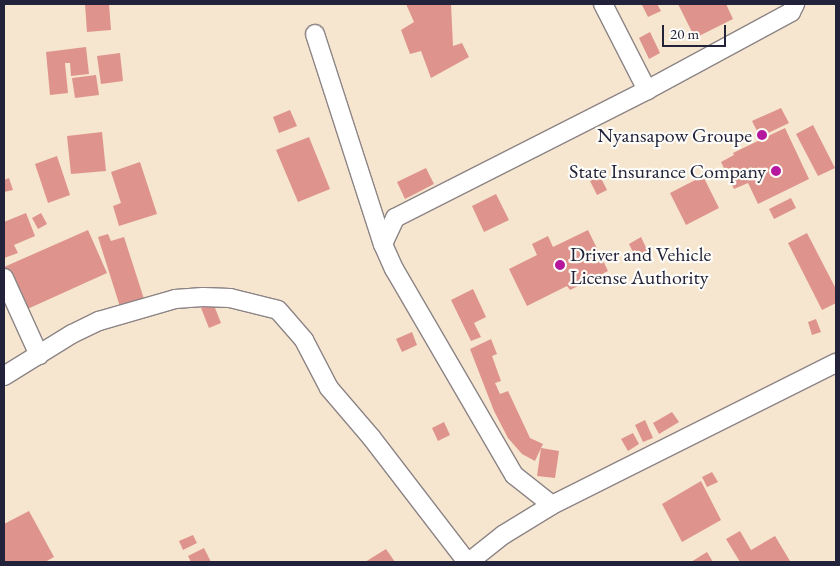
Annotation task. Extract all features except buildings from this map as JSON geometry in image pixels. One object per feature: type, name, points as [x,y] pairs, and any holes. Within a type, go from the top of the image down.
[{"type":"street","points":[[603,4],[647,90]]},
{"type":"street","points":[[382,244],[395,218],[647,90],[792,12],[795,4]]},
{"type":"street","points":[[315,34],[382,244],[419,313],[514,475],[552,505]]},
{"type":"street","points":[[4,278],[39,355]]},
{"type":"street","points":[[4,376],[72,334],[99,321],[175,300],[203,296],[230,298],[278,310],[304,340],[329,388],[372,437],[468,562],[503,534],[552,505],[836,363]]},
{"type":"place","name":"Nyansapow Groupe","points":[[762,135]]},
{"type":"place","name":"State Insurance Company","points":[[776,171]]},
{"type":"place","name":"Driver and Vehicle License Authority","points":[[560,265]]}]
